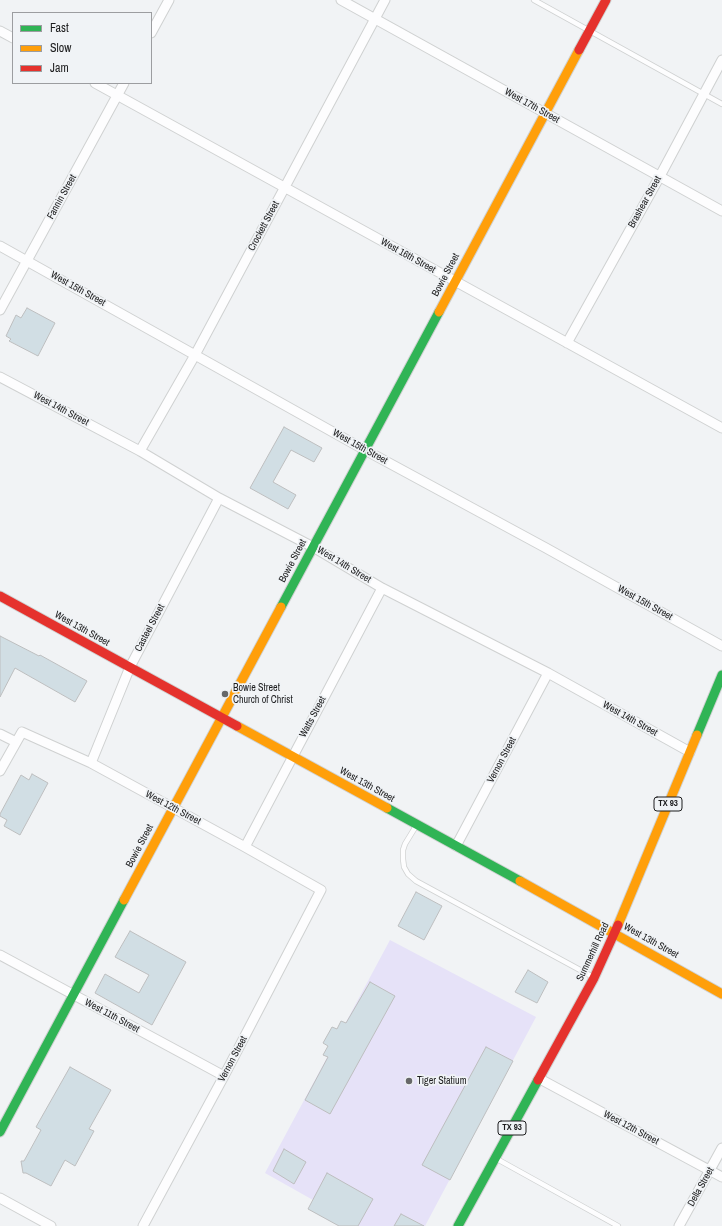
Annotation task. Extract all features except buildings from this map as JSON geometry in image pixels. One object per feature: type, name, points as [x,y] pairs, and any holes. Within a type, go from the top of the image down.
[{"type":"street","points":[[152,31],[169,0]]},
{"type":"street","name":"West 17th Street","points":[[342,0],[722,211]]},
{"type":"street","name":"Crockett Street","points":[[140,451],[195,355],[386,0]]},
{"type":"street","name":"Bowie Street","points":[[0,1132],[606,0]]},
{"type":"street","points":[[0,31],[12,37]]},
{"type":"street","name":"Brashear Street","points":[[567,343],[660,176],[722,60]]},
{"type":"street","name":"West 16th Street","points":[[97,84],[722,428]]},
{"type":"street","name":"Fannin Street","points":[[0,310],[123,84]]},
{"type":"street","name":"West 15th Street","points":[[0,246],[365,450],[722,646]]},
{"type":"street","name":"West 14th Street","points":[[0,377],[140,451],[219,498],[313,547],[382,588],[548,673],[690,752]]},
{"type":"street","name":"Casteel Street","points":[[91,763],[130,667],[219,498]]},
{"type":"street","name":"Watts Street","points":[[245,847],[382,588]]},
{"type":"street","name":"West 13th Street","points":[[0,596],[615,933],[722,994]]},
{"type":"street","name":"Vernon Street","points":[[456,846],[548,673]]},
{"type":"street","name":"Summerhill Road","points":[[458,1226],[594,978],[615,933],[722,675]]},
{"type":"street","name":"West 12th Street","points":[[16,742],[22,732],[91,763],[321,890]]},
{"type":"street","points":[[0,734],[16,742],[0,770]]},
{"type":"street","name":"Vernon Street","points":[[143,1226],[224,1076],[321,890]]},
{"type":"street","name":"West 11th Street","points":[[0,955],[224,1076]]},
{"type":"street","name":"West 12th Street","points":[[540,1078],[722,1177]]},
{"type":"street","name":"Della Street","points":[[679,1226],[722,1148]]},
{"type":"street","points":[[0,1198],[51,1226]]},
{"type":"lane","points":[[534,0],[722,104]]},
{"type":"lane","points":[[417,825],[403,850],[404,867],[416,881],[594,978]]},
{"type":"lane","points":[[496,1158],[618,1226]]},
{"type":"shaded area","name":"Tiger Statium","points":[[390,940],[536,1017],[425,1226],[339,1226],[308,1209],[313,1200],[265,1173]]},
{"type":"traffic: fast","points":[[281,607],[439,312]]},
{"type":"traffic: fast","points":[[697,735],[722,675]]},
{"type":"traffic: fast","points":[[387,808],[520,881]]},
{"type":"traffic: fast","points":[[0,1132],[124,900]]},
{"type":"traffic: fast","points":[[458,1226],[538,1080]]},
{"type":"traffic: slow","points":[[439,312],[579,50]]},
{"type":"traffic: slow","points":[[124,900],[281,607]]},
{"type":"traffic: slow","points":[[237,726],[387,808]]},
{"type":"traffic: slow","points":[[618,925],[697,735]]},
{"type":"traffic: slow","points":[[520,881],[722,994]]},
{"type":"traffic: jam","points":[[579,50],[606,0]]},
{"type":"traffic: jam","points":[[0,596],[237,726]]},
{"type":"traffic: jam","points":[[538,1080],[594,978],[618,925]]},
{"type":"place","name":"Bowie Street Church of Christ","points":[[225,694]]},
{"type":"place","name":"Tiger Statium","points":[[409,1081]]}]
